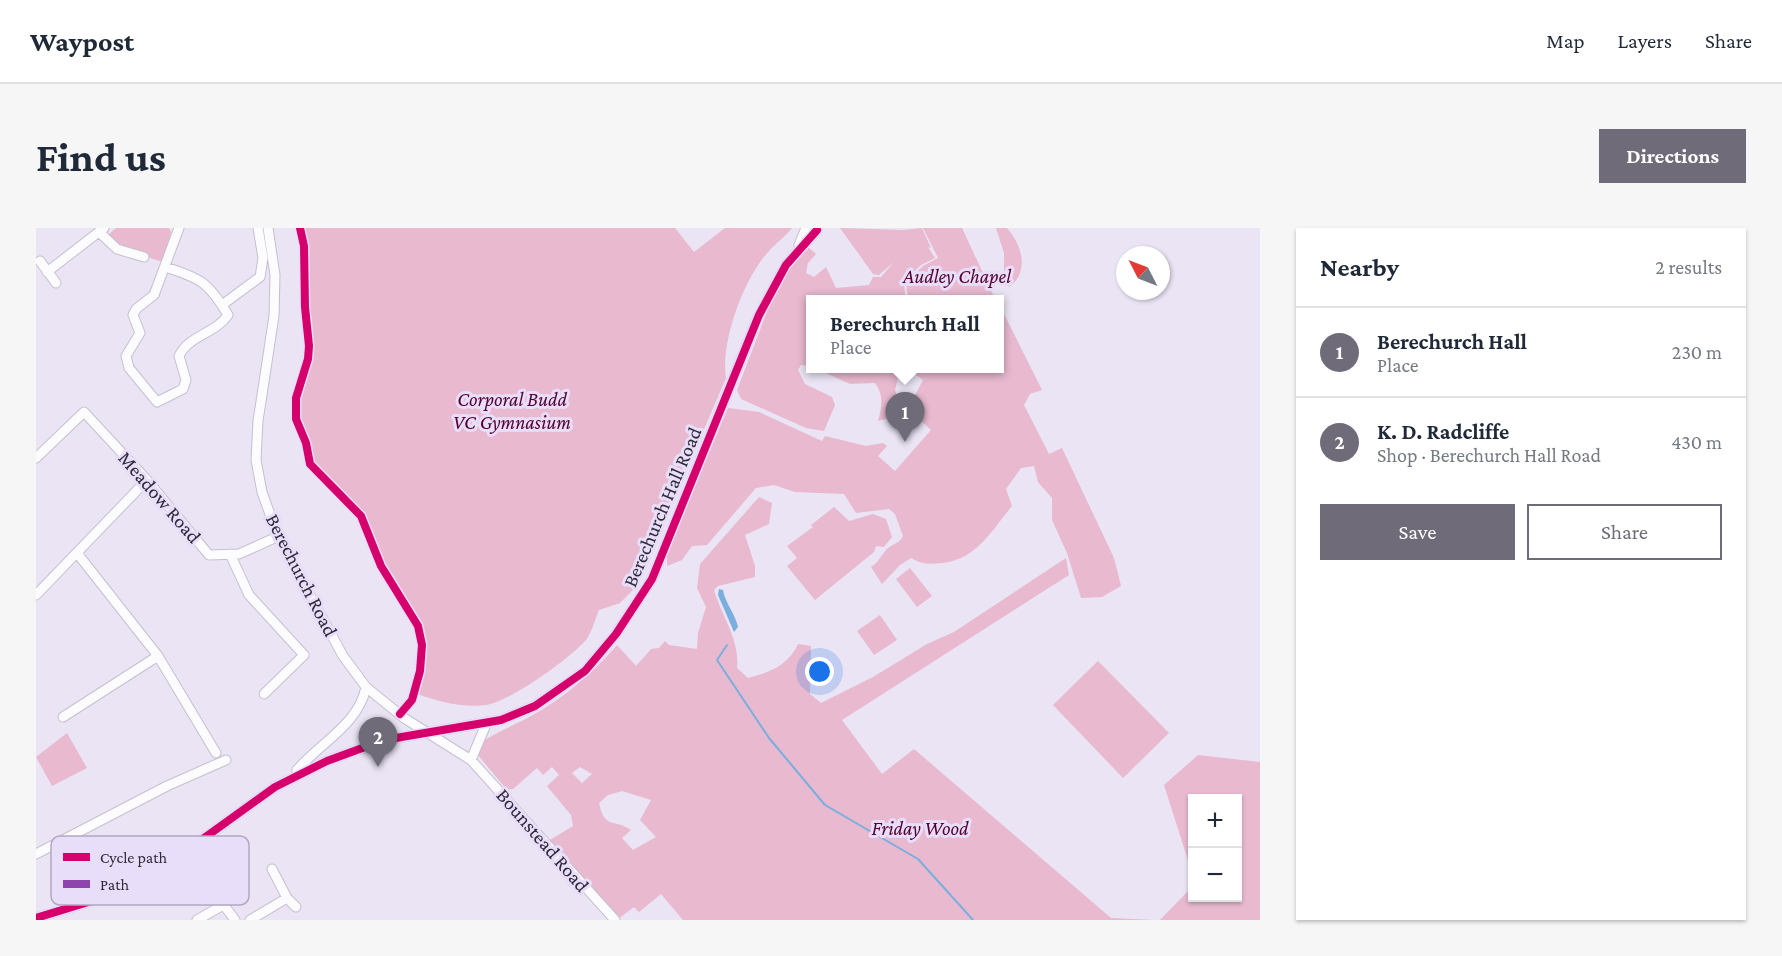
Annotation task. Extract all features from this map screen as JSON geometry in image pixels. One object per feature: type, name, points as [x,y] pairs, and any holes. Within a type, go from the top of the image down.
[{"type":"street","points":[[165,267],[200,278],[210,287],[228,315],[223,322],[196,337],[183,349],[179,356],[186,380],[183,389],[157,402],[129,368],[126,356],[140,333],[133,315],[136,309],[154,295],[179,228]]},
{"type":"street","points":[[222,305],[260,277],[263,258],[258,228]]},
{"type":"street","name":"Berechurch Road","points":[[268,228],[274,274],[274,316],[258,421],[256,460],[262,492],[279,536],[343,656],[366,687],[404,717],[427,731]]},
{"type":"street","name":"Berechurch Hall Road","points":[[797,250],[806,228]]},
{"type":"street","name":"Berechurch Hall Road","points":[[207,836],[252,802],[297,775],[349,752],[427,731],[501,720],[536,706],[578,676],[598,657],[641,599],[655,573],[759,315],[776,280],[797,250],[817,229]]},
{"type":"street","points":[[47,272],[102,230],[117,249],[144,257]]},
{"type":"street","points":[[40,261],[56,283]]},
{"type":"street","name":"Meadow Road","points":[[36,458],[84,412],[147,480],[209,555],[239,554],[279,536]]},
{"type":"street","points":[[36,595],[147,480]]},
{"type":"street","points":[[77,553],[158,656],[216,753]]},
{"type":"street","points":[[230,554],[249,595],[304,655],[264,694]]},
{"type":"street","points":[[63,717],[158,656]]},
{"type":"street","points":[[297,775],[297,770],[307,759],[358,712],[366,687]]},
{"type":"street","points":[[404,717],[405,736]]},
{"type":"street","points":[[471,760],[487,722]]},
{"type":"street","name":"Bounstead Road","points":[[427,731],[471,760],[521,819],[615,920]]},
{"type":"street","points":[[69,836],[167,786],[226,760]]},
{"type":"street","points":[[36,853],[51,845]]},
{"type":"street","points":[[272,869],[287,898],[296,907]]},
{"type":"street","points":[[250,920],[287,898]]},
{"type":"street","name":"Berechurch Hall Road","points":[[36,918],[75,905]]},
{"type":"street","points":[[197,920],[223,905]]},
{"type":"street","points":[[226,905],[235,920]]},
{"type":"green space","points":[[116,228],[169,228],[171,232],[163,262],[117,248],[107,236]]},
{"type":"green space","name":"Corporal Budd VC Gymnasium","points":[[303,228],[675,228],[694,252],[725,228],[792,228],[760,262],[743,293],[730,329],[725,364],[726,378],[637,586],[620,603],[599,610],[586,640],[567,658],[524,688],[497,702],[478,706],[460,705],[418,694],[426,654],[420,625],[383,566],[363,515],[312,463],[309,442],[300,421],[301,389],[313,344],[308,307],[309,258]]},
{"type":"green space","points":[[840,228],[904,230],[922,228],[931,248],[928,247],[935,258],[921,265],[904,281],[906,295],[806,295],[806,366],[801,365],[798,370],[805,384],[832,397],[835,405],[824,431],[806,428],[741,399],[737,390],[773,296],[788,268],[808,247],[816,254],[808,263],[806,273],[814,277],[826,267],[836,288],[869,285],[873,277],[881,277],[894,262],[879,275],[873,274]]},
{"type":"green space","name":"Audley Chapel","points":[[923,228],[962,228],[993,295],[908,295],[906,282],[923,266],[938,258]]},
{"type":"green space","points":[[996,228],[1007,228],[1017,242],[1022,258],[1020,274],[1009,287],[1004,280],[1004,253]]},
{"type":"green space","points":[[1004,314],[1042,390],[1030,394],[1024,405],[1049,454],[1062,448],[1114,558],[1121,586],[1102,597],[1081,598],[1067,553],[1052,520],[1052,498],[1038,482],[1034,466],[1021,468],[1006,489],[1012,506],[974,550],[954,561],[942,563],[926,564],[911,558],[900,565],[882,584],[871,567],[888,548],[903,536],[895,514],[889,509],[856,513],[844,494],[795,492],[774,485],[756,488],[707,545],[692,546],[682,560],[667,566],[667,553],[728,408],[759,412],[822,441],[825,436],[866,446],[883,443],[887,446],[878,456],[895,471],[931,430],[915,415],[904,426],[901,422],[923,380],[913,373],[1004,373]]},
{"type":"green space","points":[[826,373],[910,373],[898,378],[895,390],[897,401],[889,418],[878,421],[881,401],[880,392],[875,383],[850,384]]},
{"type":"green space","name":"Friday Wood","points":[[759,497],[772,503],[769,524],[745,535],[755,566],[755,577],[718,586],[714,590],[736,648],[737,668],[748,678],[756,676],[784,663],[798,644],[811,646],[810,694],[821,703],[873,677],[927,644],[954,632],[1066,558],[1069,575],[842,720],[882,774],[914,749],[1111,918],[1155,920],[683,920],[661,894],[639,912],[634,907],[618,919],[550,840],[573,826],[571,815],[547,786],[559,775],[552,767],[543,775],[537,768],[513,789],[507,790],[478,755],[479,744],[555,701],[588,675],[617,645],[636,666],[651,649],[659,648],[665,641],[669,645],[697,649],[698,633],[706,607],[697,588],[700,564]],"holes":[[[580,767],[592,774],[582,783],[572,773]],[[622,791],[651,800],[640,820],[656,837],[633,850],[622,838],[631,830],[607,820],[599,803],[608,795]]]},
{"type":"green space","points":[[834,507],[849,521],[873,514],[886,519],[892,537],[884,547],[876,546],[874,552],[815,600],[787,566],[797,558],[787,546],[813,527],[811,525]]},
{"type":"green space","points":[[910,568],[932,596],[917,607],[896,579]]},
{"type":"green space","points":[[880,615],[897,640],[874,655],[857,631]]},
{"type":"green space","points":[[1098,661],[1169,733],[1123,778],[1053,705]]},
{"type":"green space","points":[[67,733],[87,768],[52,786],[36,757]]},
{"type":"green space","points":[[1198,755],[1260,762],[1260,920],[1160,920],[1188,891],[1188,902],[1242,902],[1242,794],[1188,794],[1188,860],[1164,785]]},
{"type":"water","points":[[719,589],[723,590],[737,622],[738,627],[734,632],[718,595]]},
{"type":"waterway","points":[[727,645],[717,660],[769,738],[825,805],[918,859],[973,920]]},
{"type":"cycle path","points":[[300,228],[304,246],[305,307],[309,346],[308,359],[296,398],[296,419],[306,443],[310,464],[361,516],[381,566],[418,626],[422,645],[420,671],[412,700],[400,714]]},
{"type":"cycle path","points":[[207,836],[275,787],[327,761],[384,740],[501,720],[535,706],[585,671],[616,634],[652,579],[759,315],[786,265],[817,230]]},
{"type":"cycle path","points":[[36,918],[78,905]]},
{"type":"place","name":"Berechurch Hall","points":[[905,442]]},
{"type":"place","name":"K. D. Radcliffe","points":[[378,767]]}]
